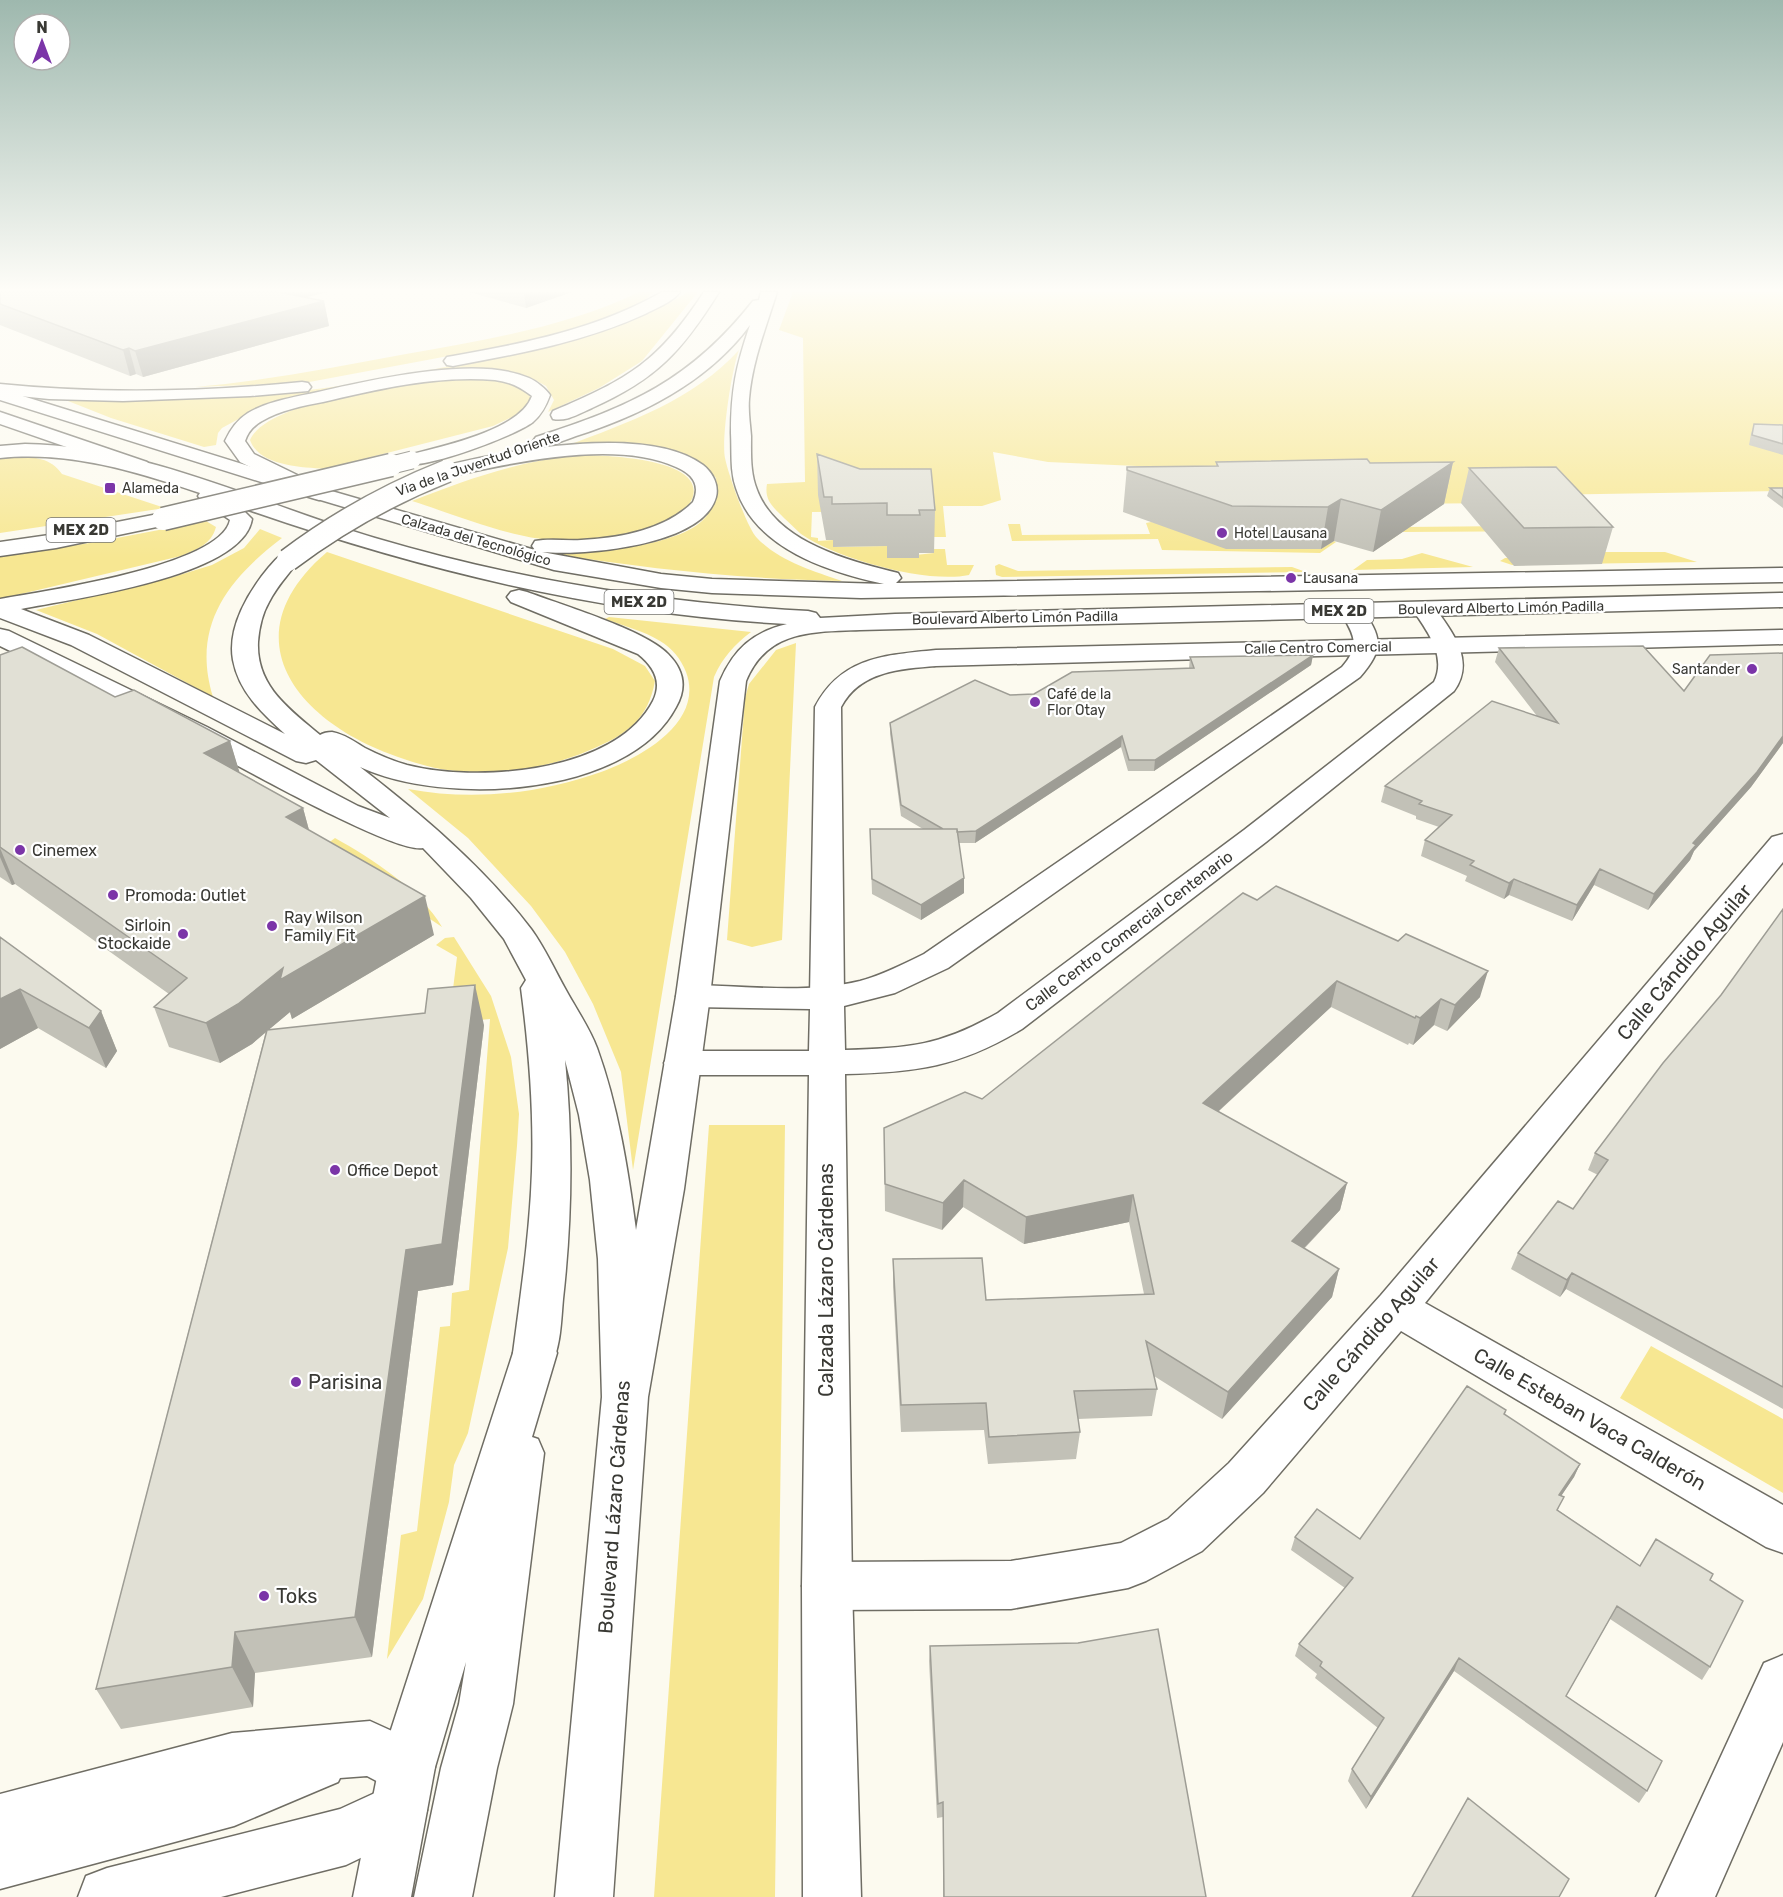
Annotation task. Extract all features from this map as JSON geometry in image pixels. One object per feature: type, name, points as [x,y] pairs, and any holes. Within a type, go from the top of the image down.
[{"type":"main road","points":[[13,381],[35,388],[51,404],[85,421]]},
{"type":"main road","points":[[0,389],[35,388],[107,393],[179,394],[316,385],[341,381]]},
{"type":"main road","points":[[321,494],[247,458],[235,441],[246,423],[262,413],[296,402],[407,381]]},
{"type":"main road","points":[[412,460],[514,426],[537,410],[541,395],[529,384],[518,381]]},
{"type":"main road","name":"Via de la Juventud Oriente","points":[[163,519],[412,460],[510,433],[563,414],[606,394],[628,381]]},
{"type":"main road","name":"Via de la Juventud Oriente","points":[[270,706],[254,685],[245,658],[247,630],[256,603],[288,560],[321,534],[370,504],[447,471],[615,416],[666,391],[682,381]]},
{"type":"main road","name":"MEX 2D","points":[[745,381],[740,400],[742,471],[748,494],[779,532],[801,548],[830,562],[866,574],[969,588]]},
{"type":"main road","name":"Calzada del Tecnológico","points":[[0,394],[544,561],[661,581],[781,589],[861,591],[969,588]]},
{"type":"main road","name":"Calzada del Tecnológico","points":[[0,418],[387,549],[509,579],[628,601],[778,616],[895,621]]},
{"type":"main road","name":"MEX 2D","points":[[0,452],[49,450],[143,467]]},
{"type":"main road","points":[[392,515],[525,545],[588,546],[650,536],[669,528],[702,506],[707,491],[705,481],[694,468],[658,455],[624,451],[545,452],[447,471]]},
{"type":"main road","points":[[0,608],[158,573],[194,561],[229,542],[240,530],[241,519],[229,508],[178,479]]},
{"type":"main road","points":[[0,549],[56,541],[163,519]]},
{"type":"main road","name":"MEX 2D","points":[[0,540],[163,519]]},
{"type":"main road","points":[[270,706],[328,740],[380,765],[429,778],[477,782],[559,771],[592,762],[623,748],[647,728],[664,709],[671,689],[670,673],[655,654],[639,644],[495,587],[387,549]]},
{"type":"main road","name":"Boulevard Alberto Limón Padilla","points":[[969,588],[1783,575]]},
{"type":"main road","name":"Boulevard Alberto Limón Padilla","points":[[895,621],[1783,600]]},
{"type":"main road","points":[[0,608],[118,658],[369,789]]},
{"type":"main road","name":"Calle Centro Comercial Centenario","points":[[682,1063],[826,1063],[903,1060],[948,1051],[981,1038],[1010,1021],[1254,836],[1436,694],[1451,677],[1453,668],[1447,645],[1425,610]]},
{"type":"main road","points":[[693,996],[827,996],[862,991],[887,984],[936,961],[1337,683],[1360,663],[1369,646],[1367,636],[1352,611]]},
{"type":"main road","points":[[625,1397],[664,1189],[693,996],[733,681],[740,664],[753,648],[775,634],[799,629],[895,621]]},
{"type":"main road","points":[[0,636],[348,812],[444,851]]},
{"type":"main road","name":"Calle Centro Comercial","points":[[855,675],[902,660],[936,658],[1783,637]]},
{"type":"main road","name":"Calzada Lázaro Cárdenas","points":[[832,1897],[827,1586],[828,707],[832,696],[840,686],[855,675]]},
{"type":"main road","name":"Boulevard Lázaro Cárdenas","points":[[270,706],[444,851],[482,891],[519,936],[579,1046],[598,1115],[610,1180],[619,1259],[625,1397],[584,1897]]},
{"type":"main road","name":"Calle Cándido Aguilar","points":[[827,1586],[1011,1585],[1128,1565],[1185,1534],[1246,1478],[1396,1307],[1783,843]]},
{"type":"main road","points":[[443,1897],[486,1704],[535,1353],[549,1228],[552,1128],[547,1049],[536,968]]},
{"type":"main road","name":"Calle Esteban Vaca Calderón","points":[[1396,1307],[1783,1531]]},
{"type":"main road","points":[[382,1897],[403,1789],[535,1353]]},
{"type":"main road","points":[[1685,1897],[1783,1681]]},
{"type":"main road","points":[[0,1822],[232,1761],[370,1748],[403,1789]]},
{"type":"main road","points":[[0,1860],[234,1798],[345,1752]]},
{"type":"main road","points":[[107,1897],[346,1836],[403,1789]]},
{"type":"shaded area","points":[[251,381],[317,381],[195,387]]},
{"type":"shaded area","points":[[374,381],[426,381],[257,409],[222,428],[218,433],[216,445],[204,447],[111,418],[68,401],[255,395]]},
{"type":"shaded area","points":[[434,381],[498,381],[515,385],[531,398],[523,412],[493,426],[324,469],[281,464],[262,455],[250,440],[261,426],[308,405]]},
{"type":"shaded area","points":[[536,381],[611,381],[548,412],[554,400],[546,386]]},
{"type":"shaded area","points":[[705,381],[732,381],[725,436],[725,458],[738,500],[757,538],[786,559],[842,581],[695,572],[549,553],[610,550],[658,541],[696,525],[708,514],[716,487],[716,478],[702,463],[683,455],[566,446],[636,419]]},
{"type":"shaded area","points":[[804,381],[1783,381],[1783,491],[1540,495],[1506,503],[1384,504],[1403,527],[1515,526],[1571,531],[1402,532],[1388,542],[1352,532],[1225,470],[1048,462],[993,452],[1001,500],[982,506],[943,506],[946,537],[933,537],[930,511],[812,512],[811,537],[818,538],[818,541],[833,540],[833,547],[887,546],[888,558],[934,553],[934,549],[945,549],[947,565],[974,565],[969,575],[930,576],[907,573],[859,560],[801,534],[770,503],[766,490],[767,484],[805,482]]},
{"type":"shaded area","points":[[577,455],[627,458],[669,467],[684,474],[693,485],[692,499],[683,511],[650,528],[607,537],[567,540],[519,535],[412,501],[493,472]]},
{"type":"shaded area","points":[[11,457],[46,461],[62,474],[165,508],[0,533],[0,459]]},
{"type":"shaded area","points":[[206,521],[216,527],[211,538],[203,546],[181,556],[0,599],[0,557]]},
{"type":"shaded area","points":[[1146,523],[1320,549],[1336,542],[1320,553],[1162,550],[1158,539],[1012,541],[1008,524],[1020,524],[1022,535],[1150,534]]},
{"type":"shaded area","points":[[260,529],[282,538],[245,570],[219,606],[211,626],[207,648],[207,671],[213,697],[97,634],[36,610],[173,577],[212,565],[244,548]]},
{"type":"shaded area","points":[[327,552],[613,649],[645,666],[655,681],[647,706],[641,716],[625,732],[603,744],[541,766],[507,771],[473,772],[431,767],[390,754],[355,738],[325,718],[302,695],[286,670],[279,642],[283,613],[298,583]]},
{"type":"shaded area","points":[[1600,552],[1665,552],[1697,562],[1512,565],[1500,561],[1505,558],[1603,556]]},
{"type":"shaded area","points":[[1422,553],[1473,567],[1353,570],[1367,560],[1402,559]]},
{"type":"shaded area","points":[[999,564],[1018,571],[1292,567],[1306,572],[1002,577],[996,575],[995,566]]},
{"type":"shaded area","points":[[609,617],[751,632],[730,652],[714,677],[633,1170],[621,1072],[593,1004],[565,952],[531,906],[468,838],[408,789],[432,793],[481,795],[554,786],[616,766],[650,748],[665,736],[686,707],[689,690],[684,667],[676,654],[654,637],[605,619]]},
{"type":"shaded area","points":[[796,643],[782,940],[752,947],[727,940],[745,698],[749,684],[776,650]]},
{"type":"shaded area","points":[[335,838],[379,865],[409,888],[442,927],[332,853],[327,844]]},
{"type":"shaded area","points":[[454,937],[491,996],[511,1057],[519,1114],[508,1248],[468,1433],[454,1465],[449,1502],[423,1599],[387,1659],[401,1535],[417,1531],[440,1327],[450,1326],[452,1293],[469,1290],[490,1019],[459,1022],[450,1013],[457,957],[436,945],[445,938]]},
{"type":"shaded area","points":[[709,1125],[785,1125],[775,1897],[654,1897]]},
{"type":"shaded area","points":[[1651,1346],[1783,1419],[1783,1493],[1620,1398]]},
{"type":"building","points":[[1754,424],[1783,425],[1783,444],[1752,435]]},
{"type":"building","points":[[817,454],[860,469],[931,469],[935,510],[919,510],[920,515],[887,515],[887,503],[832,504],[832,497],[824,497]]},
{"type":"building","points":[[1367,459],[1370,463],[1453,462],[1381,510],[1341,499],[1328,507],[1232,506],[1127,470],[1127,467],[1218,466],[1216,462]]},
{"type":"building","points":[[1556,467],[1613,527],[1524,528],[1469,468]]},
{"type":"building","points":[[1770,488],[1783,488],[1783,498]]},
{"type":"building","points":[[1643,646],[1684,691],[1710,655],[1783,653],[1783,736],[1757,772],[1693,843],[1696,845],[1654,894],[1600,869],[1577,905],[1514,879],[1509,883],[1470,865],[1474,861],[1425,840],[1452,815],[1419,804],[1422,801],[1385,786],[1492,701],[1558,723],[1499,648]]},
{"type":"building","points":[[22,647],[115,697],[134,690],[230,741],[204,753],[303,808],[286,817],[425,896],[280,980],[283,968],[238,1004],[206,1023],[154,1007],[187,978],[0,847],[0,655]]},
{"type":"building","points":[[1313,655],[1155,760],[1129,760],[1122,736],[976,831],[957,832],[957,829],[943,829],[901,805],[890,723],[975,680],[1010,695],[1034,694],[1072,672],[1194,668],[1190,657]]},
{"type":"building","points":[[870,829],[957,829],[964,878],[921,905],[872,879]]},
{"type":"building","points":[[1276,886],[1398,941],[1406,934],[1488,971],[1455,1005],[1441,999],[1420,1018],[1416,1016],[1415,1018],[1337,981],[1203,1103],[1347,1183],[1292,1241],[1339,1269],[1228,1392],[1146,1341],[1157,1389],[1074,1391],[1080,1432],[989,1437],[986,1403],[901,1405],[893,1259],[982,1258],[986,1300],[1154,1294],[1133,1195],[1026,1217],[964,1180],[943,1203],[885,1184],[884,1128],[965,1092],[982,1099],[1243,893],[1257,900]]},
{"type":"building","points":[[1783,909],[1783,1387],[1572,1273],[1567,1280],[1518,1253],[1558,1201],[1573,1209],[1608,1160],[1595,1153],[1663,1063],[1721,995]]},
{"type":"building","points":[[0,937],[101,1011],[89,1028],[20,989],[0,999]]},
{"type":"building","points":[[475,985],[442,1244],[406,1250],[355,1617],[235,1632],[232,1667],[96,1689],[267,1030],[425,1013],[428,989]]},
{"type":"building","points":[[1467,1386],[1506,1410],[1504,1414],[1580,1464],[1559,1495],[1564,1497],[1557,1510],[1640,1566],[1656,1539],[1713,1574],[1710,1580],[1743,1601],[1710,1667],[1617,1606],[1566,1696],[1662,1761],[1647,1791],[1459,1658],[1371,1797],[1352,1769],[1384,1718],[1320,1666],[1322,1662],[1299,1644],[1353,1578],[1295,1537],[1317,1509],[1360,1539]]},
{"type":"building","points":[[1158,1629],[1206,1897],[944,1897],[943,1802],[938,1804],[930,1646],[1078,1643]]},
{"type":"building","points":[[1468,1798],[1569,1879],[1559,1897],[1412,1897]]},
{"type":"place","name":"Alameda","points":[[110,488]]},
{"type":"place","name":"Hotel Lausana","points":[[1222,533]]},
{"type":"place","name":"Lausana","points":[[1291,578]]},
{"type":"place","name":"Santander","points":[[1752,669]]},
{"type":"place","name":"Café de la Flor Otay","points":[[1035,702]]},
{"type":"place","name":"Cinemex","points":[[20,850]]},
{"type":"place","name":"Promoda: Outlet","points":[[113,895]]},
{"type":"place","name":"Ray Wilson Family Fit","points":[[272,926]]},
{"type":"place","name":"Sirloin Stockaide","points":[[183,934]]},
{"type":"place","name":"Office Depot","points":[[335,1170]]},
{"type":"place","name":"Parisina","points":[[296,1382]]},
{"type":"place","name":"Toks","points":[[264,1596]]}]
